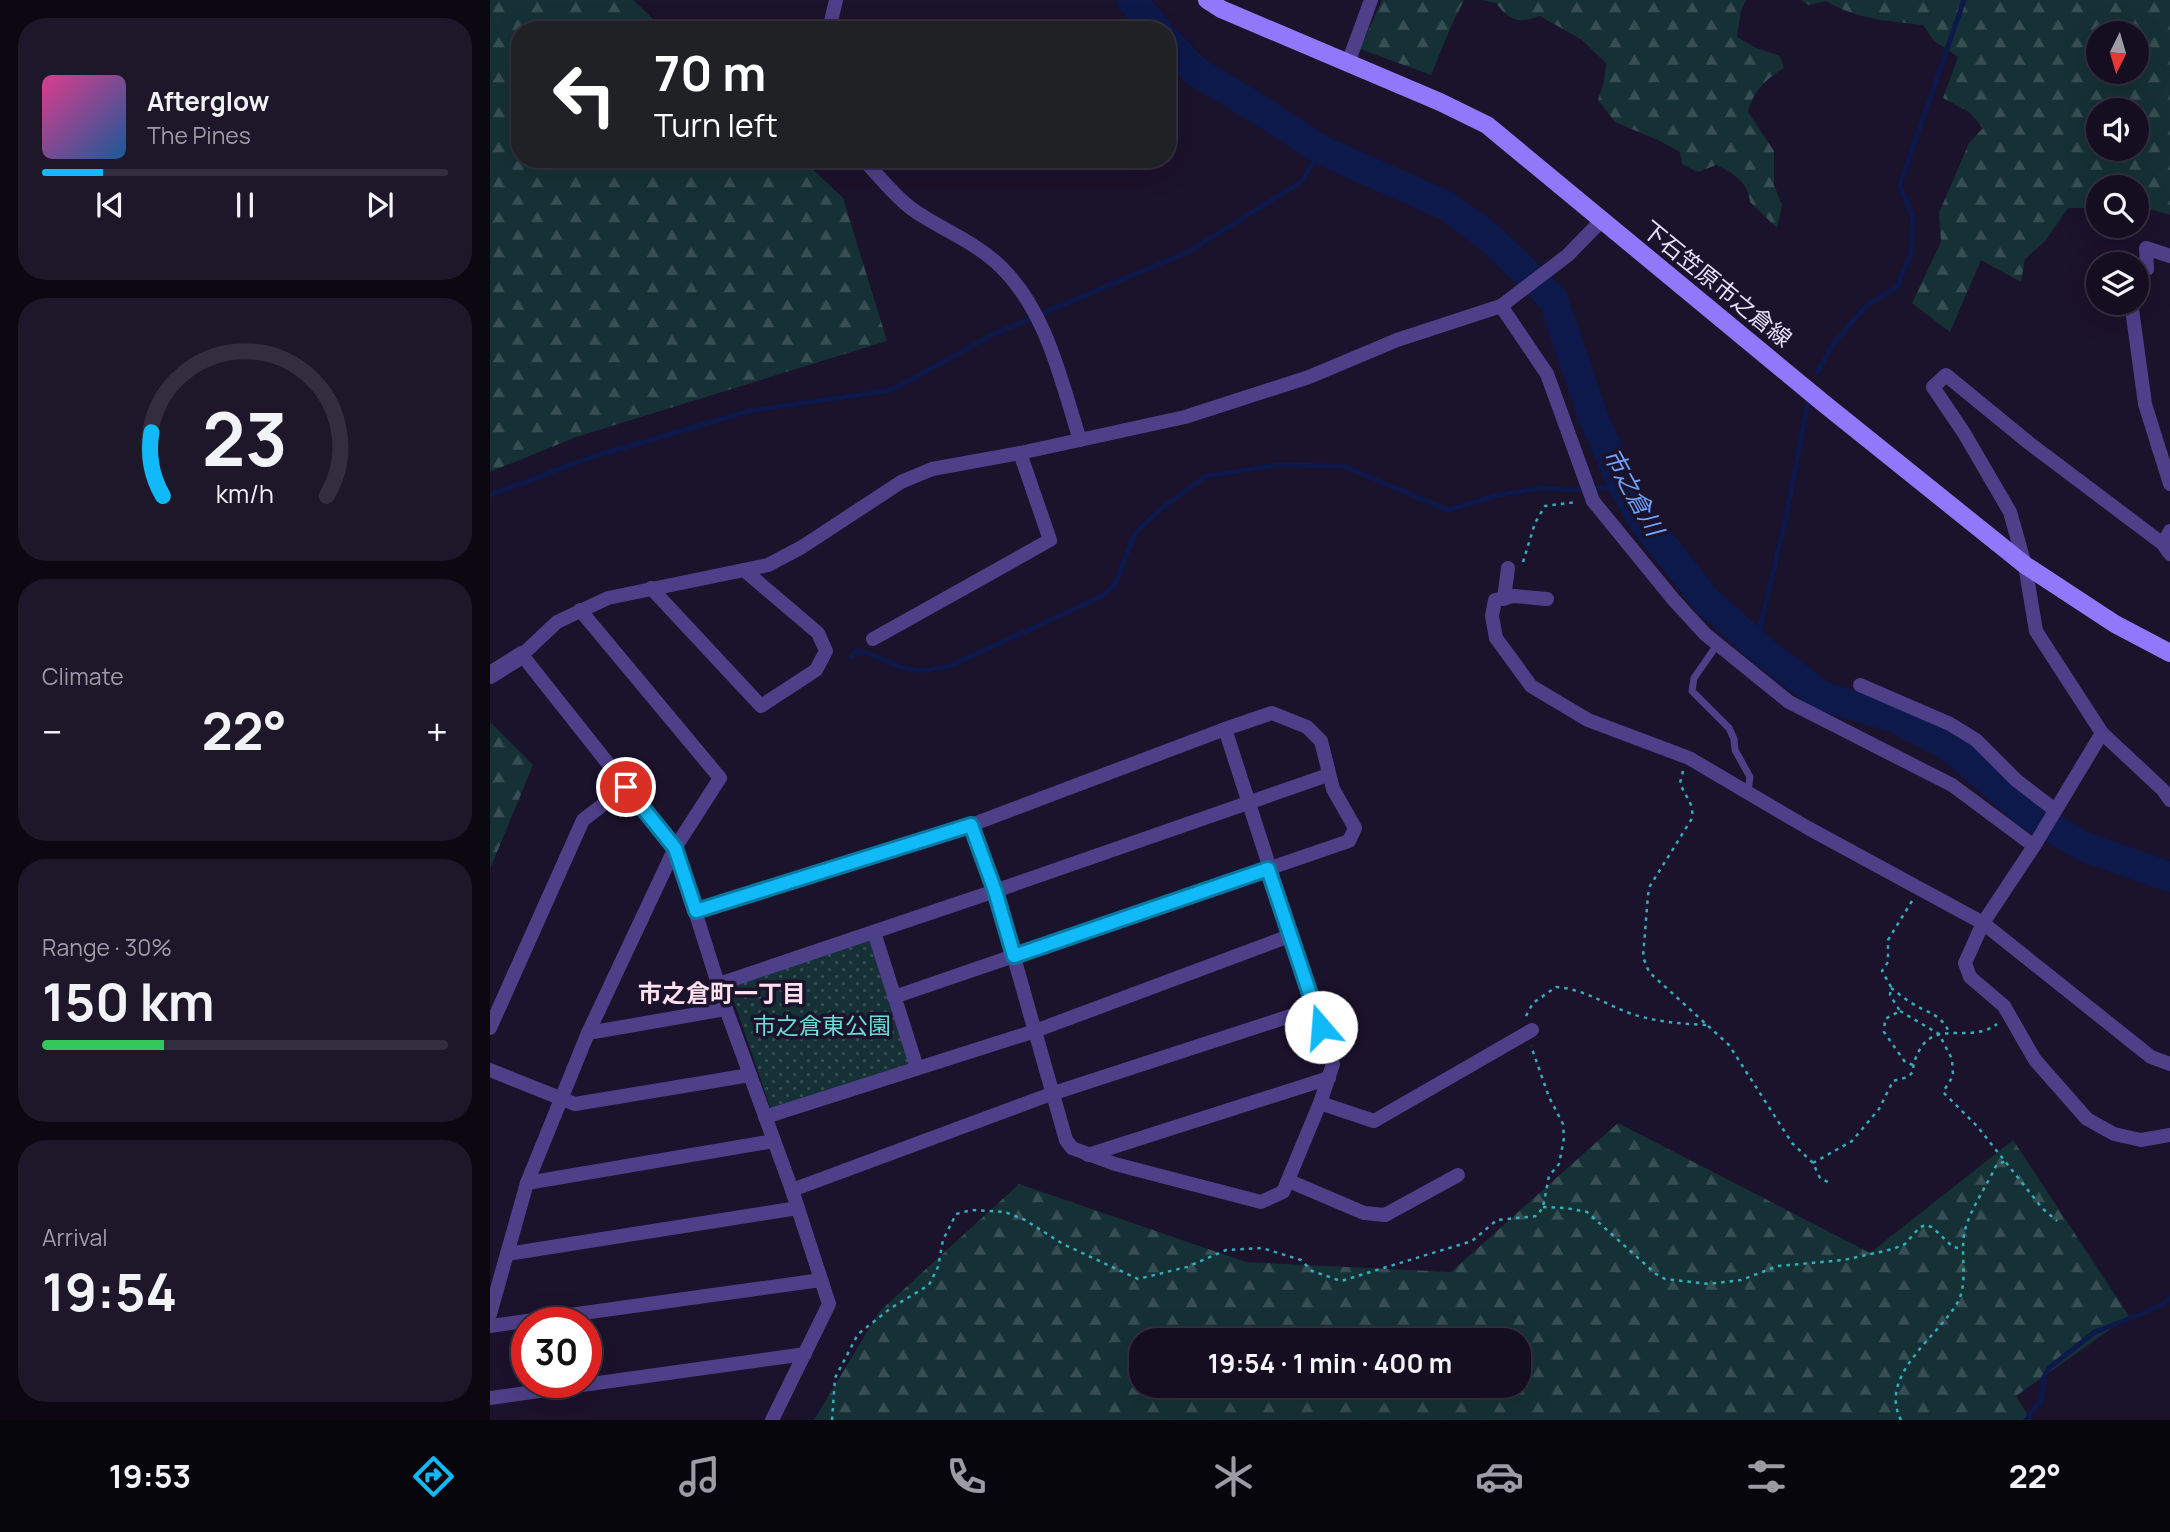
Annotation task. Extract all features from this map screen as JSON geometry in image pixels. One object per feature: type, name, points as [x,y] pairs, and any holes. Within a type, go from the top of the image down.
[{"type":"main road","name":"下石笠原市之倉線","points":[[1207,0],[1221,9],[1487,125],[1601,221],[2025,565],[2115,624],[2170,653]]},
{"type":"street","points":[[831,21],[836,0]]},
{"type":"street","points":[[1348,63],[1371,0]]},
{"type":"street","points":[[872,168],[910,208],[988,255],[1003,269],[1030,306],[1046,336],[1080,440]]},
{"type":"street","points":[[490,676],[522,655],[557,622],[580,610],[608,598],[768,565],[802,547],[901,482],[932,468],[1020,453],[1185,416],[1297,381],[1397,340],[1502,306],[1568,254],[1601,221]]},
{"type":"street","points":[[2147,252],[2147,248],[2170,256]]},
{"type":"street","points":[[1502,306],[1547,374],[1594,501],[1673,599],[1718,644],[1789,702],[1952,785],[2034,846]]},
{"type":"street","points":[[2133,315],[2145,404],[2170,484]]},
{"type":"street","points":[[2168,543],[2029,443],[1946,376],[1933,387],[1964,433],[2010,512],[2025,565],[2036,631],[2102,733],[2163,790],[2170,800]]},
{"type":"street","points":[[873,639],[1050,540],[1020,453]]},
{"type":"street","points":[[1504,599],[1514,569]]},
{"type":"street","points":[[651,588],[761,706],[816,670],[826,651],[818,633],[744,570]]},
{"type":"street","points":[[1547,599],[1514,596],[1495,600],[1492,616],[1496,638],[1531,685],[1588,720],[1689,758],[1808,828],[1983,923],[2151,1057],[2170,1064]]},
{"type":"street","points":[[490,1314],[527,1183],[588,1033],[675,848],[720,778],[580,610]]},
{"type":"street","points":[[522,655],[675,848],[726,1009],[798,1208],[829,1304],[772,1420]]},
{"type":"street","points":[[1860,685],[1950,724],[1976,740],[2016,780],[2055,810]]},
{"type":"street","points":[[696,911],[971,825],[1272,713],[1307,727],[1321,741],[1333,789],[1355,828],[1349,841],[894,997]]},
{"type":"street","points":[[971,825],[995,891],[1051,1094],[1066,1140],[1072,1148],[1088,1155],[1261,1202],[1283,1192],[1289,1181],[1333,1064],[1225,729]]},
{"type":"street","points":[[2102,733],[2034,846],[1983,923],[1965,963],[1970,977],[2004,1006],[2035,1060],[2087,1119],[2114,1135],[2141,1140],[2170,1135]]},
{"type":"street","points":[[719,984],[1328,775]]},
{"type":"street","points":[[490,1028],[583,820],[626,787]]},
{"type":"street","points":[[874,932],[918,1068]]},
{"type":"street","points":[[765,1117],[1035,1031],[1292,935]]},
{"type":"street","points":[[792,1190],[1051,1094],[1315,1008]]},
{"type":"street","points":[[588,1033],[726,1009]]},
{"type":"street","points":[[1320,1102],[1374,1121],[1529,1032]]},
{"type":"street","points":[[490,1070],[575,1104],[750,1075]]},
{"type":"street","points":[[1088,1155],[1329,1078]]},
{"type":"street","points":[[527,1183],[774,1141]]},
{"type":"street","points":[[1289,1181],[1364,1213],[1385,1215],[1458,1175]]},
{"type":"street","points":[[507,1254],[798,1208]]},
{"type":"street","points":[[490,1326],[821,1280]]},
{"type":"street","points":[[490,1398],[805,1354]]},
{"type":"lane","points":[[1718,644],[1694,678],[1692,691],[1729,728],[1735,750],[1750,776],[1748,791]]},
{"type":"path","points":[[1514,569],[1545,506],[1594,501]]},
{"type":"path","points":[[1689,758],[1681,774],[1680,783],[1693,805],[1693,813],[1650,887],[1643,957],[1649,972],[1729,1045],[1792,1143],[1813,1163],[1819,1178],[1830,1184]]},
{"type":"path","points":[[1919,889],[1888,940],[1888,962],[1882,971],[1891,987],[1909,1002],[1945,1022],[1950,1034]]},
{"type":"path","points":[[832,1420],[835,1378],[858,1334],[891,1308],[929,1285],[938,1268],[943,1240],[956,1214],[972,1210],[1005,1212],[1063,1244],[1138,1279],[1187,1267],[1226,1250],[1262,1248],[1301,1260],[1312,1271],[1341,1281],[1472,1241],[1497,1220],[1537,1216],[1543,1207],[1549,1176],[1559,1164],[1563,1149],[1563,1124],[1549,1097],[1529,1032],[1526,1016],[1533,1003],[1556,987],[1579,990],[1633,1014],[1675,1024],[1707,1025]]},
{"type":"path","points":[[1891,987],[1890,995],[1900,1011],[1939,1034],[1952,1059],[1953,1076],[1943,1092],[1977,1126],[2042,1208],[2057,1221]]},
{"type":"path","points":[[1900,1011],[1885,1019],[1884,1032],[1905,1062],[1913,1065]]},
{"type":"path","points":[[1813,1163],[1852,1141],[1879,1109],[1893,1081],[1908,1077],[1913,1072],[1913,1065],[1924,1041],[1939,1034],[1983,1031],[1994,1027],[2009,1013]]},
{"type":"path","points":[[1901,1420],[1895,1404],[1900,1377],[1958,1303],[1964,1273],[1965,1228],[1996,1166],[2005,1161]]},
{"type":"path","points":[[1543,1207],[1587,1212],[1656,1274],[1665,1279],[1709,1284],[1741,1280],[1778,1266],[1844,1260],[1893,1249],[1905,1244],[1920,1227],[1927,1225],[1953,1247],[1963,1249]]},
{"type":"green space","points":[[490,0],[633,0],[655,21],[511,21],[511,168],[811,168],[843,198],[887,341],[576,437],[490,472]]},
{"type":"green space","points":[[1382,0],[1464,0],[1431,75],[1360,49]]},
{"type":"green space","points":[[1482,0],[1746,0],[1741,11],[1737,37],[1754,47],[1780,56],[1784,68],[1761,86],[1748,112],[1774,151],[1774,185],[1782,205],[1777,228],[1750,202],[1746,189],[1734,175],[1716,165],[1698,172],[1682,164],[1680,152],[1615,122],[1598,100],[1606,63],[1582,40],[1540,16],[1526,20],[1515,19],[1496,3]]},
{"type":"green space","points":[[1801,0],[2170,0],[2170,215],[2149,209],[2149,175],[2086,175],[2086,208],[2068,208],[2046,240],[2025,259],[2021,282],[1981,260],[1950,332],[1912,303],[1941,242],[1939,213],[1969,143],[1983,128],[1969,112],[1943,98],[1958,57],[1934,41],[1923,25],[1860,15],[1826,1],[1809,5]]},
{"type":"green space","points":[[490,722],[533,765],[490,869]]},
{"type":"green space","name":"市之倉東公園","points":[[868,936],[913,1070],[772,1112],[729,987]]},
{"type":"green space","points":[[1618,1123],[1870,1253],[2013,1140],[2129,1316],[2016,1396],[2031,1420],[814,1420],[879,1312],[1019,1184],[1246,1262],[1451,1272]]},
{"type":"waterway","name":"市之倉川","points":[[1132,0],[1150,21]]},
{"type":"waterway","points":[[1817,373],[1833,344],[1867,305],[1897,287],[1911,253],[1913,218],[1900,185],[1964,0]]},
{"type":"waterway","name":"市之倉川","points":[[1176,51],[1195,71],[1321,150],[1447,206],[1490,238],[1553,299],[1593,417],[1624,487],[1643,520],[1706,600],[1765,653],[1822,696],[1895,718],[1949,746],[2028,814],[2085,847],[2170,877]]},
{"type":"waterway","points":[[490,495],[592,457],[749,411],[892,390],[992,335],[1190,251],[1301,182],[1321,150]]},
{"type":"waterway","points":[[1756,645],[1785,522],[1809,398]]},
{"type":"waterway","points":[[851,657],[856,651],[868,653],[901,667],[921,671],[950,666],[1100,597],[1115,585],[1135,533],[1162,508],[1206,476],[1277,465],[1343,466],[1448,510],[1499,495],[1543,488],[1568,490],[1624,487]]},
{"type":"waterway","points":[[2026,1420],[2041,1400],[2044,1377],[2049,1368],[2095,1332],[2161,1305],[2170,1298]]},
{"type":"district","name":"市之倉町一丁目","points":[[722,994]]},
{"type":"route","points":[[626,787],[675,848],[696,911],[971,825],[995,891],[1014,956],[1268,869],[1321,1027]]}]
